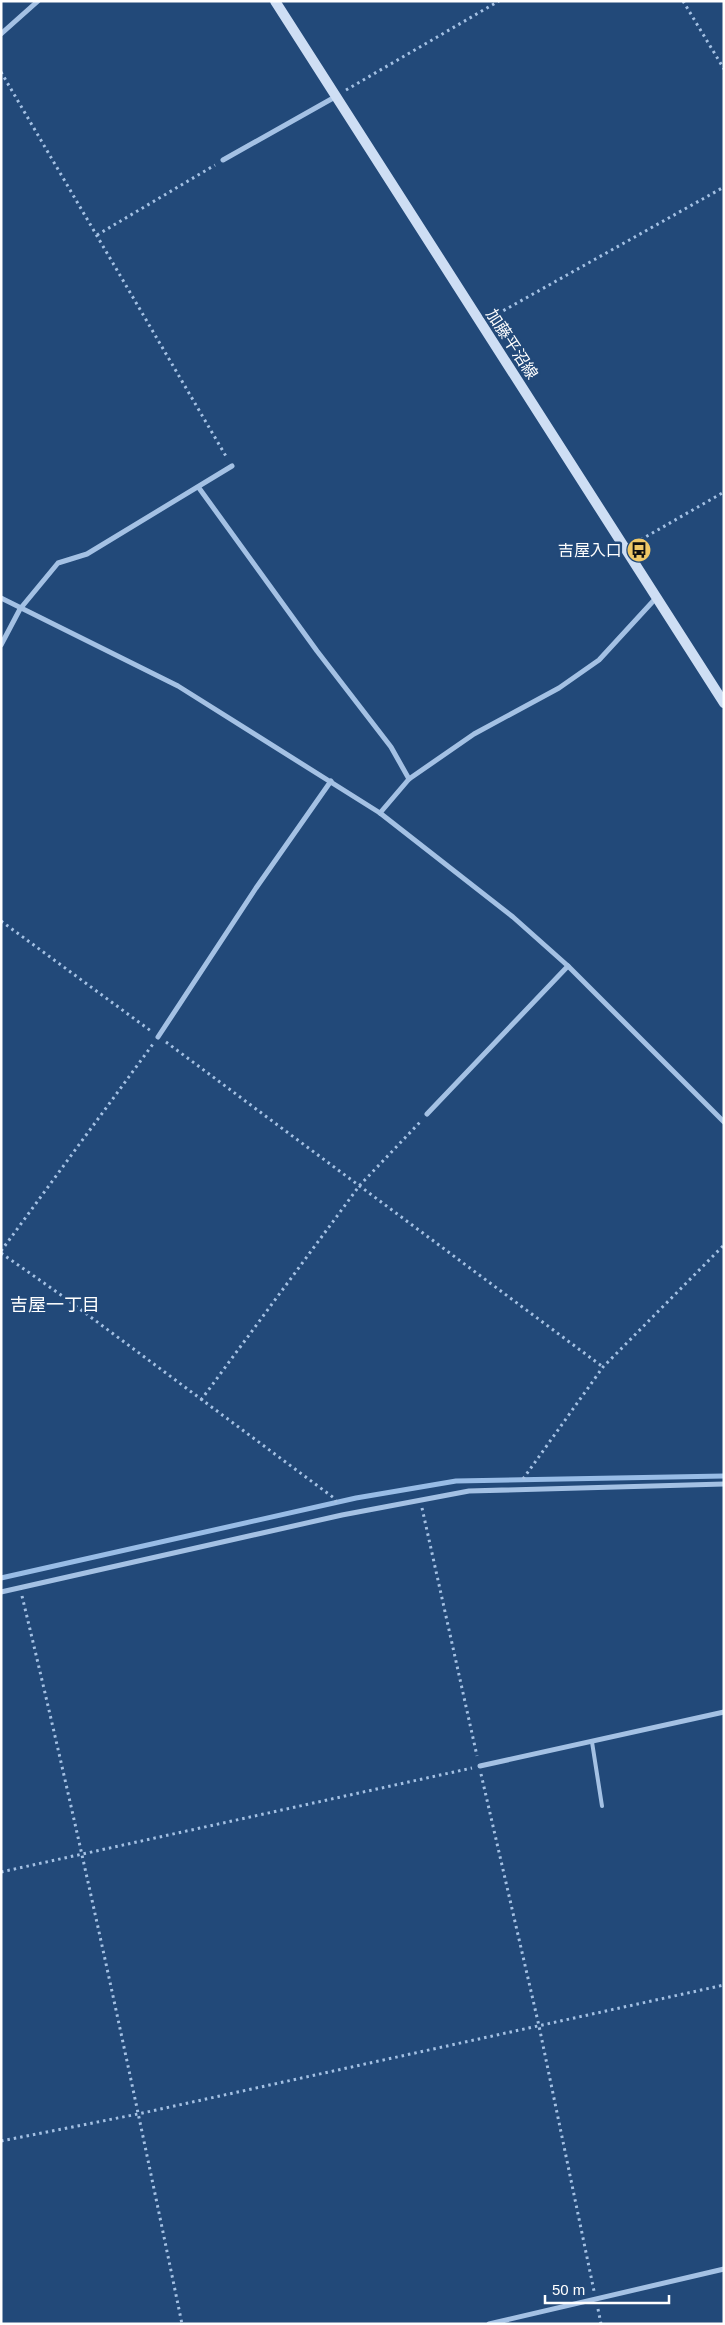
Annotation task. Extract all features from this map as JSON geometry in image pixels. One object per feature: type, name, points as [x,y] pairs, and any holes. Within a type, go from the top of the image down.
[{"type":"main road","name":"加藤平沼線","points":[[275,1],[724,703]]},
{"type":"street","points":[[1,34],[38,1]]},
{"type":"street","points":[[223,160],[335,97]]},
{"type":"street","points":[[1,645],[20,609],[58,563],[87,554],[199,488],[232,466]]},
{"type":"street","points":[[199,488],[317,651],[391,748],[409,779]]},
{"type":"street","points":[[1,598],[178,686],[380,813],[513,917],[568,966],[724,1122]]},
{"type":"street","points":[[380,813],[409,779],[474,734],[559,688],[599,660],[656,598]]},
{"type":"street","points":[[158,1037],[256,888],[331,781]]},
{"type":"street","points":[[427,1114],[568,966]]},
{"type":"street","points":[[1,1592],[342,1515],[469,1491],[724,1484]]},
{"type":"street","points":[[480,1766],[724,1712]]},
{"type":"street","points":[[489,2324],[724,2269]]},
{"type":"lane","points":[[592,1742],[602,1806]]},
{"type":"path","points":[[335,97],[499,1]]},
{"type":"path","points":[[683,1],[724,69]]},
{"type":"path","points":[[1,72],[232,466]]},
{"type":"path","points":[[97,235],[223,160]]},
{"type":"path","points":[[481,324],[724,187]]},
{"type":"path","points":[[626,548],[724,492]]},
{"type":"path","points":[[1,922],[360,1185],[603,1367]]},
{"type":"path","points":[[158,1037],[1,1252],[334,1498],[342,1515]]},
{"type":"path","points":[[201,1400],[360,1185],[427,1114]]},
{"type":"path","points":[[515,1490],[603,1367],[724,1245]]},
{"type":"path","points":[[420,1500],[539,2026],[596,2298]]},
{"type":"path","points":[[20,1588],[54,1731],[182,2324]]},
{"type":"path","points":[[1,1872],[480,1766]]},
{"type":"path","points":[[1,2141],[138,2114],[724,1985]]},
{"type":"waterway","points":[[1,1578],[356,1498],[456,1481],[724,1476]]},
{"type":"place","name":"吉屋入口","points":[[639,550]]},
{"type":"district","name":"吉屋一丁目","points":[[55,1305]]}]
